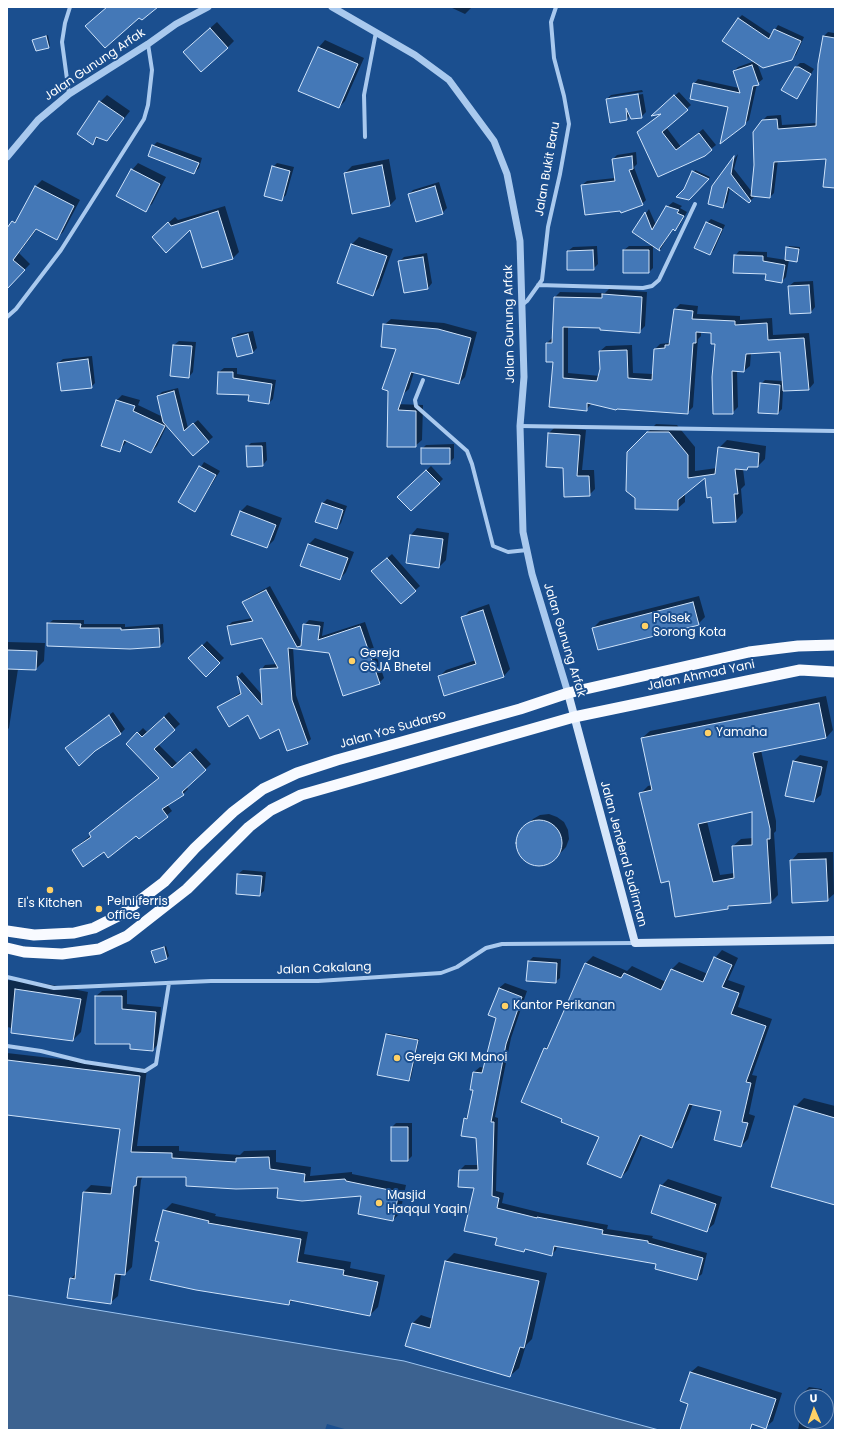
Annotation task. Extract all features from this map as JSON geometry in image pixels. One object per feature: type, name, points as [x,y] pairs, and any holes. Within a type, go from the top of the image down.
[{"type":"highway","name":"Jalan Yos Sudarso","points":[[7,931],[34,935],[74,933],[94,928],[122,914],[164,882],[195,848],[233,812],[263,788],[298,773],[345,758],[520,709],[568,693],[749,652],[798,646],[835,645]]},
{"type":"highway","name":"Jalan Ahmad Yani","points":[[574,716],[786,672],[800,670],[835,672]]},
{"type":"highway","points":[[7,948],[24,952],[62,954],[99,949],[127,936],[143,925],[187,889],[249,827],[271,810],[295,798],[363,776],[574,716]]},
{"type":"main road","name":"Jalan Gunung Arfak","points":[[568,693],[574,716]]},
{"type":"main road","name":"Jalan Jenderal Sudirman","points":[[574,716],[635,943],[835,940]]},
{"type":"street","points":[[69,94],[62,42],[65,23],[70,7]]},
{"type":"street","name":"Jalan Gunung Arfak","points":[[7,157],[38,120],[69,94],[148,44],[176,24],[208,7]]},
{"type":"street","name":"Jalan Gunung Arfak","points":[[332,7],[376,31],[415,55],[448,80],[494,141],[507,174],[520,241],[524,377],[520,426],[523,532],[545,620],[568,693]]},
{"type":"street","name":"Jalan Bukit Baru","points":[[522,305],[527,301],[542,280],[548,227],[569,124],[564,96],[554,58],[551,22],[556,7]]},
{"type":"street","points":[[365,137],[364,95],[376,31]]},
{"type":"street","points":[[7,317],[16,309],[61,250],[144,119],[148,105],[152,70],[148,44]]},
{"type":"street","points":[[538,285],[635,288],[652,286],[659,280],[695,204]]},
{"type":"street","points":[[423,380],[415,400],[416,406],[468,451],[492,546],[508,552],[527,550]]},
{"type":"street","points":[[520,426],[835,431]]},
{"type":"street","name":"Jalan Cakalang","points":[[7,977],[54,988],[211,980],[318,981],[441,974],[457,967],[486,948],[502,944],[635,943]]},
{"type":"street","points":[[7,1046],[41,1051],[85,1062],[145,1071],[156,1064],[169,983]]},
{"type":"water","points":[[7,1295],[404,1361],[659,1430],[7,1430]]},
{"type":"pier","points":[[327,1424],[348,1430],[325,1430]]},
{"type":"building","points":[[107,7],[158,7],[142,20],[139,18],[105,48],[85,26]]},
{"type":"building","points":[[738,18],[769,39],[774,29],[801,41],[792,60],[763,68],[722,41]]},
{"type":"building","points":[[210,28],[228,48],[201,72],[183,52]]},
{"type":"building","points":[[46,36],[49,48],[36,51],[32,40]]},
{"type":"building","points":[[823,36],[835,38],[835,188],[823,187],[826,159],[774,162],[770,198],[751,196],[754,165],[753,132],[762,120],[777,119],[778,129],[816,126],[818,64]]},
{"type":"building","points":[[318,47],[358,64],[339,108],[298,91]]},
{"type":"building","points":[[752,65],[759,85],[753,86],[745,125],[720,144],[728,107],[690,99],[693,83],[740,93],[733,71]]},
{"type":"building","points":[[795,67],[799,67],[811,74],[797,99],[781,90]]},
{"type":"building","points":[[638,94],[642,118],[631,119],[626,108],[627,120],[610,123],[606,99]]},
{"type":"building","points":[[674,95],[688,110],[662,132],[676,150],[699,133],[712,150],[705,156],[658,177],[637,132],[661,114],[651,116]]},
{"type":"building","points":[[99,101],[124,118],[107,141],[96,137],[93,145],[77,134]]},
{"type":"building","points":[[152,145],[199,163],[194,174],[148,156]]},
{"type":"building","points":[[632,156],[633,169],[629,170],[643,205],[621,213],[620,211],[585,215],[581,185],[615,181],[612,159]]},
{"type":"building","points":[[734,156],[731,174],[751,201],[749,203],[728,187],[723,208],[708,204],[712,186]]},
{"type":"building","points":[[382,165],[390,206],[352,214],[344,173]]},
{"type":"building","points":[[272,166],[290,171],[282,201],[264,196]]},
{"type":"building","points":[[131,169],[160,184],[146,212],[116,196]]},
{"type":"building","points":[[692,171],[709,179],[689,200],[676,197],[684,189]]},
{"type":"building","points":[[35,186],[74,206],[57,240],[36,229],[13,260],[25,270],[7,289],[7,228],[12,221],[15,223]]},
{"type":"building","points":[[435,186],[443,214],[416,222],[408,194]]},
{"type":"building","points":[[666,206],[679,210],[677,213],[684,216],[675,231],[673,229],[659,249],[660,251],[632,232],[645,212],[652,230]]},
{"type":"building","points":[[218,211],[233,259],[202,268],[190,230],[166,253],[152,237],[168,222],[171,226]]},
{"type":"building","points":[[706,222],[722,229],[710,255],[694,248]]},
{"type":"building","points":[[351,244],[387,256],[373,296],[337,283]]},
{"type":"building","points":[[786,247],[799,249],[797,262],[785,260]]},
{"type":"building","points":[[593,250],[594,270],[567,270],[567,251]]},
{"type":"building","points":[[623,250],[649,250],[649,273],[623,273]]},
{"type":"building","points":[[734,255],[763,256],[763,261],[785,265],[782,283],[765,280],[766,274],[733,273]]},
{"type":"building","points":[[423,257],[428,289],[404,293],[398,261]]},
{"type":"building","points":[[809,285],[811,313],[790,314],[788,286]]},
{"type":"building","points":[[602,294],[642,297],[640,333],[600,330],[600,328],[563,327],[563,378],[597,381],[600,369],[599,351],[627,350],[628,378],[652,380],[654,349],[665,348],[665,345],[669,345],[674,309],[693,311],[692,319],[735,321],[735,325],[767,323],[768,340],[804,338],[809,390],[783,391],[780,352],[746,354],[744,372],[732,371],[733,414],[713,414],[712,377],[715,344],[711,344],[711,333],[696,332],[696,343],[693,343],[688,414],[616,410],[587,403],[587,411],[549,407],[553,362],[546,362],[546,343],[552,343],[554,297],[602,298]]},
{"type":"building","points":[[383,324],[438,329],[471,338],[459,384],[411,372],[398,410],[416,411],[416,447],[387,447],[388,391],[382,389],[396,349],[381,347]]},
{"type":"building","points":[[248,334],[253,353],[237,357],[232,338]]},
{"type":"building","points":[[173,345],[192,346],[189,378],[170,376]]},
{"type":"building","points":[[88,359],[92,388],[61,391],[57,363]]},
{"type":"building","points":[[218,372],[233,372],[233,378],[272,384],[269,404],[248,401],[249,395],[217,394]]},
{"type":"building","points":[[760,383],[780,385],[778,414],[758,413]]},
{"type":"building","points":[[174,391],[184,431],[193,423],[209,442],[193,456],[163,422],[157,396]]},
{"type":"building","points":[[116,400],[135,406],[133,411],[165,426],[151,453],[124,440],[120,452],[101,446]]},
{"type":"building","points":[[647,432],[669,432],[688,455],[688,478],[715,474],[718,447],[759,453],[758,467],[748,467],[747,470],[735,469],[738,494],[734,494],[736,522],[713,523],[711,497],[707,498],[705,478],[678,500],[678,510],[635,509],[635,498],[626,491],[627,452]]},
{"type":"building","points":[[548,433],[580,435],[577,476],[589,476],[590,496],[564,497],[563,468],[546,467]]},
{"type":"building","points":[[246,446],[262,446],[263,466],[247,467]]},
{"type":"building","points":[[421,448],[450,448],[450,464],[421,464]]},
{"type":"building","points":[[199,466],[216,475],[195,512],[178,502]]},
{"type":"building","points":[[426,470],[440,484],[411,511],[397,497]]},
{"type":"building","points":[[322,503],[343,510],[337,529],[315,522]]},
{"type":"building","points":[[240,511],[276,525],[267,548],[231,535]]},
{"type":"building","points":[[410,535],[443,539],[439,568],[406,563]]},
{"type":"building","points":[[308,544],[348,558],[340,580],[300,566]]},
{"type":"building","points":[[387,558],[416,591],[401,604],[371,571]]},
{"type":"building","points":[[266,590],[297,647],[301,646],[303,624],[320,626],[318,640],[360,626],[380,684],[343,696],[329,653],[288,648],[292,700],[308,744],[287,751],[279,729],[260,739],[248,715],[229,727],[217,707],[241,694],[237,676],[262,705],[260,669],[278,668],[262,638],[231,645],[227,626],[253,621],[242,602]]},
{"type":"building","name":"Polsek Sorong Kota","points":[[693,602],[699,625],[598,650],[592,628]]},
{"type":"building","points":[[483,610],[504,677],[444,696],[438,676],[476,664],[461,617]]},
{"type":"building","points":[[47,623],[81,624],[80,628],[121,628],[121,630],[159,628],[160,647],[130,649],[47,646]]},
{"type":"building","points":[[202,645],[220,663],[206,677],[188,658]]},
{"type":"building","points":[[7,650],[37,651],[36,670],[7,669]]},
{"type":"building","points":[[819,703],[826,738],[753,753],[770,829],[770,839],[767,839],[771,903],[728,906],[728,909],[675,917],[669,881],[661,883],[639,793],[652,790],[641,738]],"holes":[[[752,812],[752,845],[732,846],[734,878],[713,882],[698,824]]]},
{"type":"building","points":[[109,715],[121,734],[95,751],[79,766],[65,748]]},
{"type":"building","points":[[164,717],[175,730],[154,749],[172,768],[190,752],[206,770],[182,792],[184,795],[162,809],[168,817],[139,839],[136,836],[108,858],[104,852],[83,867],[72,850],[91,837],[89,833],[159,778],[126,744],[137,732],[142,737]]},
{"type":"building","points":[[793,761],[822,767],[814,802],[785,796]]},
{"type":"building","points":[[535,820],[543,820],[552,824],[558,830],[562,843],[558,856],[552,862],[543,866],[535,866],[526,862],[520,856],[516,847],[516,839],[520,830],[526,824]]},
{"type":"building","points":[[826,859],[828,901],[792,903],[790,860]]},
{"type":"building","points":[[237,874],[262,876],[260,896],[236,894]]},
{"type":"building","points":[[164,947],[167,959],[155,963],[151,951]]},
{"type":"building","points":[[714,957],[732,965],[722,987],[739,993],[731,1014],[766,1026],[746,1082],[751,1083],[742,1122],[748,1123],[741,1147],[714,1140],[721,1111],[689,1104],[672,1148],[640,1135],[621,1178],[587,1164],[599,1137],[561,1122],[562,1119],[521,1102],[544,1048],[547,1049],[585,963],[621,978],[624,973],[661,990],[671,969],[703,982]]},
{"type":"building","points":[[528,961],[557,963],[556,983],[526,981]]},
{"type":"building","points":[[499,988],[522,997],[506,1044],[491,1122],[494,1122],[492,1196],[499,1198],[497,1208],[537,1218],[603,1230],[602,1234],[648,1241],[648,1243],[703,1258],[697,1280],[655,1269],[656,1264],[554,1246],[552,1256],[525,1249],[524,1252],[495,1245],[497,1238],[464,1231],[474,1188],[458,1187],[459,1170],[478,1170],[476,1138],[461,1136],[464,1118],[467,1119],[473,1090],[470,1090],[473,1072],[482,1073],[496,1018],[488,1015]]},
{"type":"building","points":[[15,989],[81,999],[73,1041],[11,1033]]},
{"type":"building","points":[[95,996],[122,996],[122,1009],[156,1012],[153,1051],[130,1049],[130,1044],[95,1044]]},
{"type":"building","name":"Gereja GKI Manoi","points":[[386,1034],[418,1040],[409,1081],[377,1075]]},
{"type":"building","points":[[7,1060],[140,1076],[131,1152],[172,1153],[172,1158],[236,1162],[236,1158],[269,1157],[270,1169],[305,1174],[304,1182],[345,1179],[346,1181],[399,1192],[393,1221],[358,1214],[361,1196],[302,1201],[277,1198],[278,1188],[236,1189],[186,1186],[186,1177],[137,1177],[136,1186],[134,1186],[125,1275],[115,1274],[111,1304],[67,1298],[70,1278],[75,1279],[83,1192],[111,1194],[120,1129],[7,1115]]},
{"type":"building","points":[[794,1106],[835,1118],[835,1205],[771,1187]]},
{"type":"building","points":[[391,1127],[408,1127],[408,1161],[391,1161]]},
{"type":"building","points":[[660,1185],[716,1204],[707,1232],[651,1213]]},
{"type":"building","points":[[163,1210],[209,1221],[208,1223],[301,1239],[297,1262],[344,1270],[343,1275],[378,1282],[370,1316],[290,1300],[289,1305],[196,1290],[150,1280],[159,1242],[155,1241]]},
{"type":"building","points":[[445,1261],[539,1281],[524,1348],[520,1347],[510,1377],[405,1346],[412,1323],[430,1328]]},
{"type":"building","points":[[690,1372],[776,1399],[766,1429],[752,1424],[750,1430],[680,1430],[688,1404],[680,1401]]},
{"type":"place","name":"Polsek Sorong Kota","points":[[645,626]]},
{"type":"place","name":"Gereja GSJA Bhetel","points":[[352,661]]},
{"type":"place","name":"Yamaha","points":[[708,733]]},
{"type":"place","name":"El's Kitchen","points":[[50,890]]},
{"type":"place","name":"Pelni ferris office","points":[[99,909]]},
{"type":"place","name":"Kantor Perikanan","points":[[505,1006]]},
{"type":"place","name":"Gereja GKI Manoi","points":[[397,1058]]},
{"type":"place","name":"Masjid Haqqul Yaqin","points":[[379,1203]]}]
